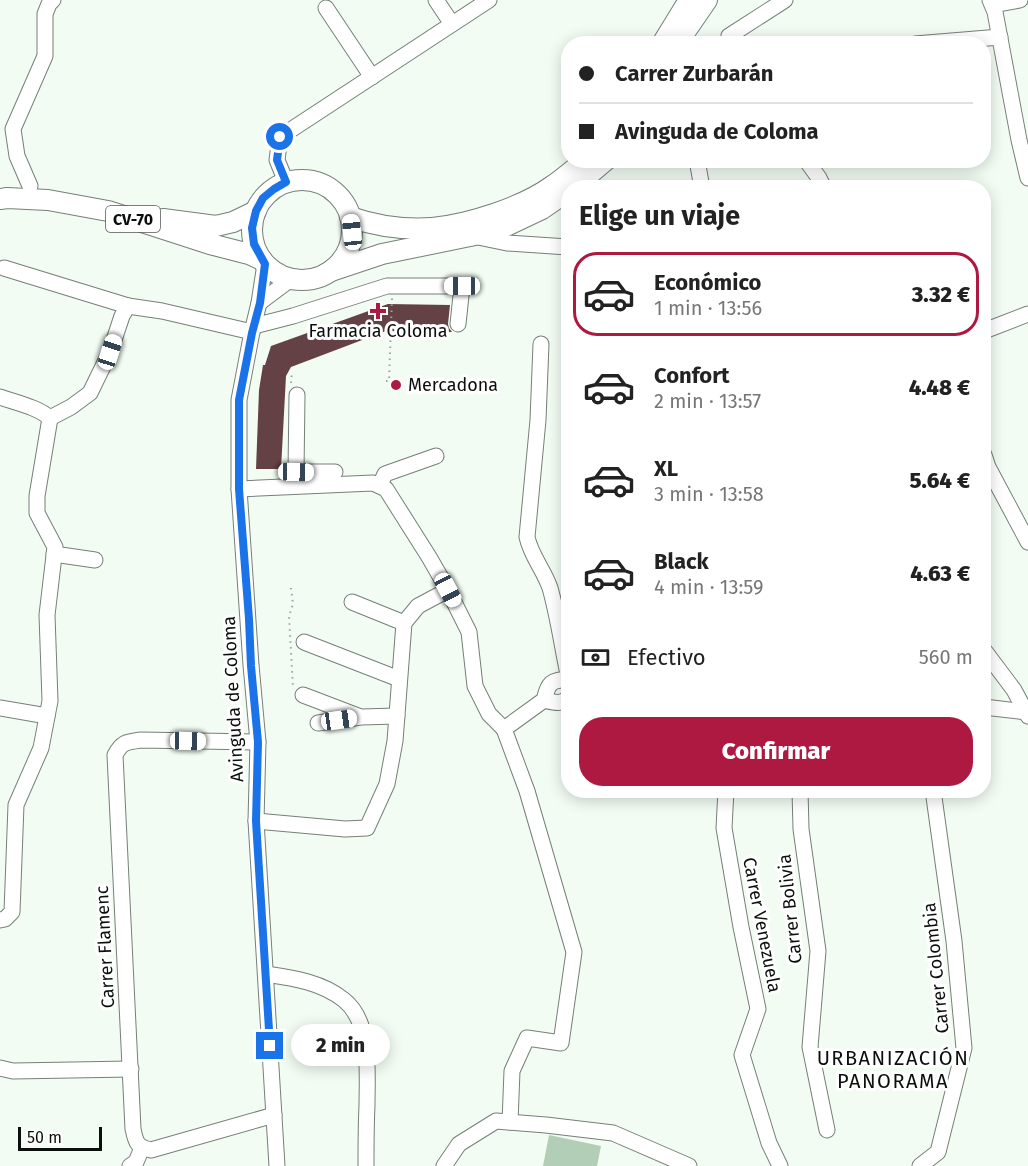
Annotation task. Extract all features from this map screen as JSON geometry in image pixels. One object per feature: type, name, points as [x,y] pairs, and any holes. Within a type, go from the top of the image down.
[{"type":"main road","points":[[667,36],[689,0]]},
{"type":"main road","points":[[683,36],[707,0]]},
{"type":"main road","points":[[350,217],[369,224],[432,228],[474,220],[514,207],[551,188],[575,168]]},
{"type":"main road","points":[[582,180],[597,168]]},
{"type":"main road","points":[[286,182],[302,180],[318,183],[333,190],[344,202],[350,217],[352,232],[349,247],[342,260],[332,271]]},
{"type":"main road","name":"CV-70","points":[[0,187],[30,186],[64,189],[168,220],[216,226],[233,222],[256,211],[263,198],[286,182]]},
{"type":"main road","points":[[291,279],[305,280],[319,277],[382,254],[504,227],[542,209],[561,196]]},
{"type":"main road","name":"CV-70","points":[[0,200],[6,198],[48,200],[108,211],[210,244],[249,254],[280,275],[291,279]]},
{"type":"main road","points":[[256,211],[252,228],[254,244],[263,262]]},
{"type":"street","points":[[30,186],[17,156],[13,129],[45,57],[45,14],[53,0]]},
{"type":"street","points":[[436,0],[452,24]]},
{"type":"street","points":[[286,182],[277,160],[280,137],[489,0]]},
{"type":"street","points":[[736,36],[785,0]]},
{"type":"street","points":[[1020,0],[991,3],[1022,127],[1028,178]]},
{"type":"street","points":[[326,8],[372,76]]},
{"type":"street","points":[[991,38],[1000,37]]},
{"type":"street","points":[[470,236],[507,243],[561,246]]},
{"type":"street","name":"Avinguda de Coloma","points":[[263,262],[260,303],[239,400],[239,489],[258,742],[256,821],[277,1166]]},
{"type":"street","points":[[4,268],[128,306],[253,329],[387,286],[462,286],[458,324]]},
{"type":"street","points":[[260,303],[291,279]]},
{"type":"street","points":[[50,418],[72,407],[90,393],[110,352],[122,316],[128,306]]},
{"type":"street","points":[[991,329],[1028,314]]},
{"type":"street","points":[[541,344],[538,420],[527,537],[529,547],[549,586],[561,642]]},
{"type":"street","points":[[297,395],[296,472],[335,474],[380,485],[386,489],[448,590],[470,632],[475,686],[489,714],[504,729],[527,791],[574,952],[561,1043],[527,1038],[512,1071],[510,1122]]},
{"type":"street","points":[[0,397],[36,409],[50,418]]},
{"type":"street","points":[[0,920],[5,919],[12,912],[16,805],[41,748],[50,701],[47,615],[55,547],[38,513],[37,496],[50,418]]},
{"type":"street","points":[[380,485],[385,474],[436,456]]},
{"type":"street","points":[[991,472],[1028,542]]},
{"type":"street","points":[[239,489],[335,474]]},
{"type":"street","points":[[54,554],[95,560]]},
{"type":"street","points":[[256,821],[345,829],[367,828],[387,784],[395,741],[404,623],[418,606],[448,590]]},
{"type":"street","points":[[352,602],[404,623]]},
{"type":"street","points":[[304,642],[399,679]]},
{"type":"street","points":[[991,659],[1014,690],[1027,714]]},
{"type":"street","points":[[504,729],[544,700],[547,687],[552,682],[561,680]]},
{"type":"street","points":[[303,695],[361,717]]},
{"type":"street","points":[[544,700],[561,703]]},
{"type":"street","points":[[0,708],[47,716]]},
{"type":"street","points":[[991,708],[1027,714]]},
{"type":"street","points":[[318,723],[361,717],[397,716]]},
{"type":"street","name":"Carrer Flamenc","points":[[142,1148],[136,1141],[134,1129],[115,755],[120,746],[128,741],[258,742]]},
{"type":"street","name":"Carrer Venezuela","points":[[726,798],[724,828],[758,1009],[742,1055],[769,1143],[780,1166]]},
{"type":"street","name":"Carrer Bolivia","points":[[800,798],[801,829],[818,951],[810,1047],[827,1130]]},
{"type":"street","name":"Carrer Colombia","points":[[920,1166],[938,1152],[964,1048],[954,940],[934,798]]},
{"type":"street","points":[[266,974],[302,980],[323,988],[344,999],[356,1014],[363,1034],[367,1066],[366,1166]]},
{"type":"street","points":[[0,1068],[13,1071],[130,1070]]},
{"type":"street","points":[[130,1166],[136,1162],[142,1148],[151,1150],[274,1116]]},
{"type":"street","points":[[444,1166],[459,1144],[496,1121],[613,1133],[684,1165]]},
{"type":"path","points":[[386,381],[389,381],[392,286]]},
{"type":"green space","points":[[549,1135],[601,1146],[597,1166],[543,1166]]},
{"type":"building","points":[[388,304],[450,305],[448,324],[452,332],[386,331],[291,367],[286,376],[281,469],[256,469],[259,390],[263,365],[265,365],[271,346]]},
{"type":"place","name":"Farmacia Coloma","points":[[378,311]]},
{"type":"place","name":"Mercadona","points":[[396,385]]},
{"type":"district","name":"URBANIZACIÓN PANORAMA","points":[[893,1070]]},
{"type":"route","points":[[270,1046],[256,821],[258,742],[239,489],[239,400],[260,303],[265,264],[254,244],[252,228],[256,211],[263,198],[286,182],[277,160],[280,137]]}]
